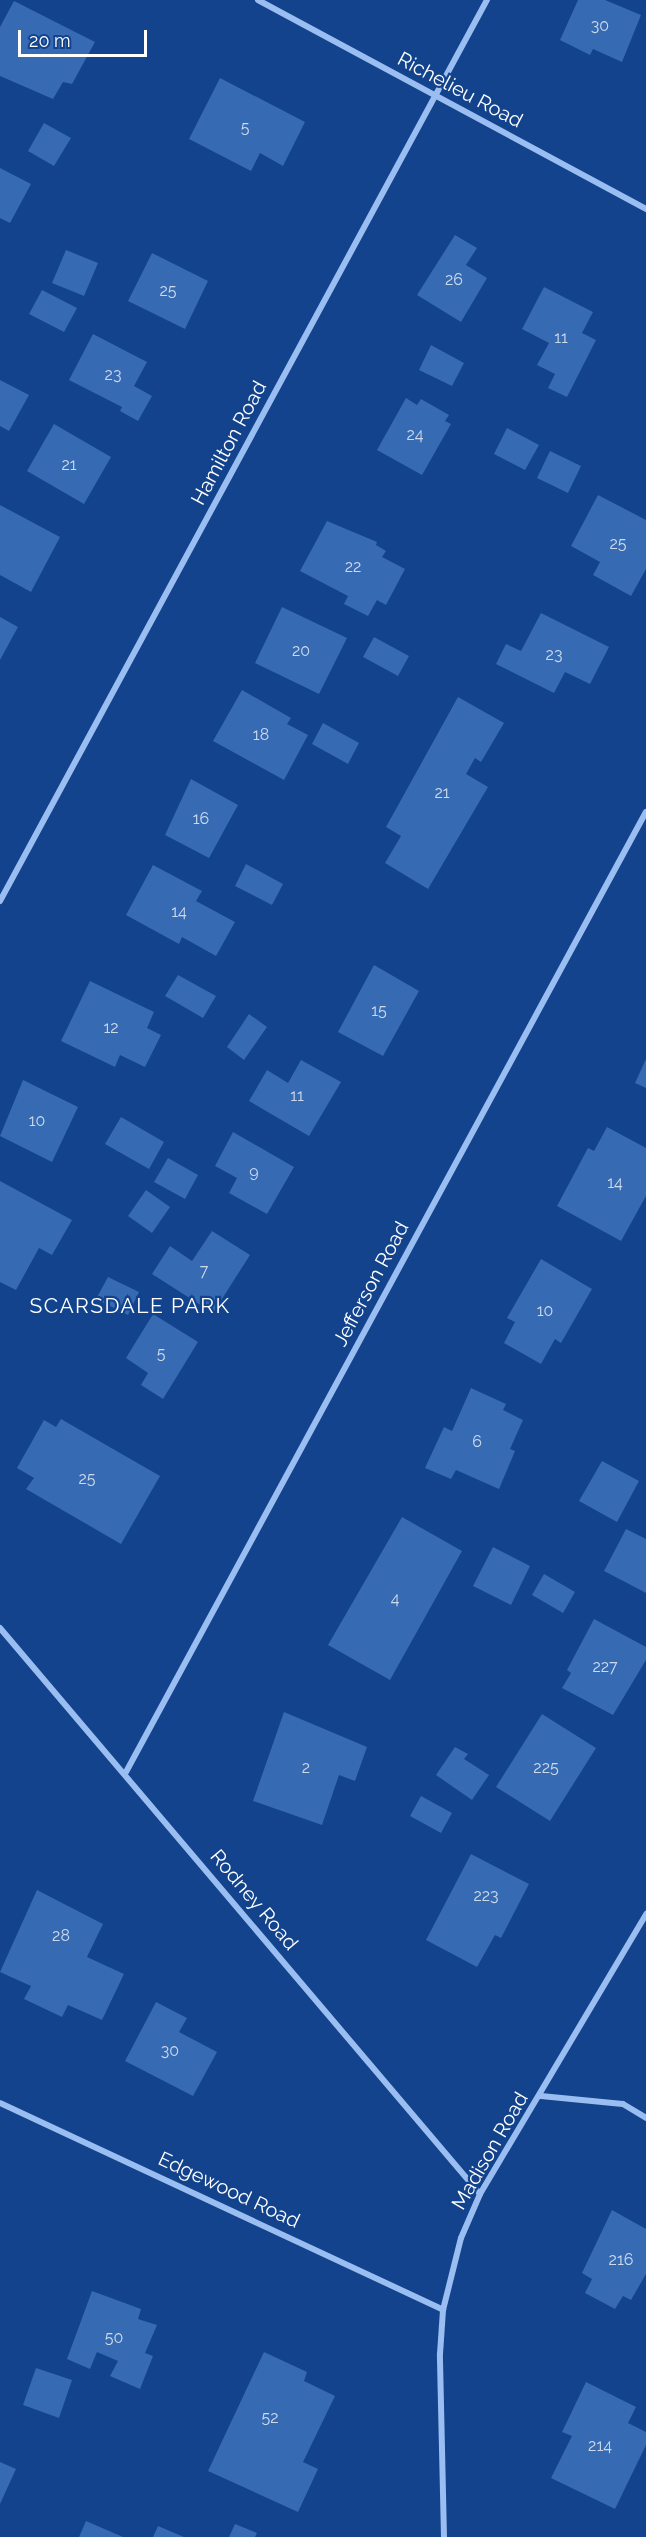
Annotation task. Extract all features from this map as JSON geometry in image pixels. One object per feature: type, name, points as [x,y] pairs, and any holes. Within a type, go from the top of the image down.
[{"type":"street","name":"Richelieu Road","points":[[258,0],[646,209]]},
{"type":"street","name":"Hamilton Road","points":[[0,901],[487,0]]},
{"type":"street","name":"Jefferson Road","points":[[126,1772],[646,812]]},
{"type":"street","name":"Rodney Road","points":[[0,1628],[126,1772],[480,2194]]},
{"type":"street","name":"Madison Road","points":[[444,2537],[443,2310],[461,2238],[480,2194],[541,2097],[646,1914]]},
{"type":"street","points":[[541,2097],[623,2104],[646,2118]]},
{"type":"street","name":"Edgewood Road","points":[[0,2103],[443,2310]]},
{"type":"building","points":[[578,0],[605,0],[641,15],[622,62],[593,49],[590,55],[560,40]]},
{"type":"building","points":[[14,1],[95,42],[72,84],[63,82],[53,99],[0,76],[0,27]]},
{"type":"building","points":[[220,78],[305,122],[283,166],[260,153],[251,171],[189,139]]},
{"type":"building","points":[[44,123],[71,138],[54,166],[28,151]]},
{"type":"building","points":[[0,168],[31,184],[10,223],[0,218]]},
{"type":"building","points":[[455,235],[477,248],[466,265],[487,278],[461,322],[417,295]]},
{"type":"building","points":[[66,250],[98,263],[84,296],[52,283]]},
{"type":"building","points":[[152,253],[208,281],[185,329],[128,301]]},
{"type":"building","points":[[544,287],[593,312],[582,333],[596,340],[567,397],[548,388],[555,374],[537,365],[549,343],[522,329]]},
{"type":"building","points":[[42,290],[77,308],[64,332],[29,314]]},
{"type":"building","points":[[93,334],[147,362],[134,386],[152,396],[138,421],[120,411],[122,407],[69,380]]},
{"type":"building","points":[[431,345],[464,363],[452,386],[419,370]]},
{"type":"building","points":[[0,380],[29,395],[9,431],[0,426]]},
{"type":"building","points":[[406,398],[417,405],[421,399],[449,415],[445,421],[451,424],[422,475],[377,450]]},
{"type":"building","points":[[54,424],[111,457],[84,504],[27,471]]},
{"type":"building","points":[[507,428],[539,445],[525,470],[494,454]]},
{"type":"building","points":[[550,451],[581,466],[568,493],[537,478]]},
{"type":"building","points":[[598,495],[646,520],[646,569],[631,596],[593,575],[600,562],[571,546]]},
{"type":"building","points":[[0,505],[60,537],[31,592],[0,575]]},
{"type":"building","points":[[327,521],[377,542],[376,545],[386,551],[382,557],[405,569],[386,605],[377,600],[368,616],[344,604],[348,596],[300,571]]},
{"type":"building","points":[[282,607],[347,638],[319,694],[255,663]]},
{"type":"building","points":[[541,613],[609,647],[590,684],[565,672],[554,693],[496,664],[506,644],[521,651]]},
{"type":"building","points":[[0,617],[18,627],[0,660]]},
{"type":"building","points":[[374,637],[409,656],[398,676],[363,657]]},
{"type":"building","points":[[242,690],[291,718],[287,724],[308,735],[284,780],[213,741]]},
{"type":"building","points":[[458,697],[504,723],[481,762],[475,758],[466,774],[488,787],[428,889],[385,863],[401,836],[386,827]]},
{"type":"building","points":[[323,723],[359,743],[348,764],[312,744]]},
{"type":"building","points":[[191,779],[238,805],[209,858],[165,835]]},
{"type":"building","points":[[246,864],[283,884],[272,905],[235,886]]},
{"type":"building","points":[[153,865],[202,891],[196,901],[235,922],[216,956],[182,937],[179,944],[126,915]]},
{"type":"building","points":[[374,965],[419,991],[383,1056],[338,1032]]},
{"type":"building","points":[[178,975],[216,996],[203,1018],[165,996]]},
{"type":"building","points":[[90,981],[154,1012],[147,1028],[161,1035],[145,1067],[120,1055],[115,1067],[61,1041]]},
{"type":"building","points":[[249,1014],[267,1027],[244,1060],[227,1047]]},
{"type":"building","points":[[646,1059],[646,1088],[635,1083]]},
{"type":"building","points":[[301,1060],[341,1082],[309,1136],[249,1101],[267,1070],[288,1083]]},
{"type":"building","points":[[23,1080],[78,1107],[52,1162],[0,1136]]},
{"type":"building","points":[[121,1117],[164,1142],[149,1169],[105,1144]]},
{"type":"building","points":[[607,1127],[646,1148],[646,1196],[621,1241],[557,1206],[588,1148],[594,1151]]},
{"type":"building","points":[[233,1132],[294,1167],[267,1214],[229,1193],[237,1178],[215,1166]]},
{"type":"building","points":[[168,1158],[198,1175],[185,1199],[154,1182]]},
{"type":"building","points":[[0,1181],[72,1220],[52,1255],[39,1248],[16,1290],[0,1282]]},
{"type":"building","points":[[146,1190],[170,1207],[152,1233],[128,1216]]},
{"type":"building","points":[[212,1231],[250,1255],[213,1313],[152,1274],[170,1246],[192,1261]]},
{"type":"building","points":[[541,1259],[592,1289],[561,1343],[555,1339],[541,1364],[504,1343],[515,1322],[507,1318]]},
{"type":"building","points":[[108,1277],[139,1292],[128,1315],[96,1299]]},
{"type":"building","points":[[153,1314],[198,1342],[163,1399],[141,1385],[148,1373],[126,1358]]},
{"type":"building","points":[[471,1388],[506,1404],[503,1410],[523,1420],[510,1449],[515,1451],[499,1489],[456,1470],[451,1479],[425,1468],[444,1427],[452,1431]]},
{"type":"building","points":[[61,1419],[160,1476],[121,1544],[26,1489],[34,1478],[17,1468],[44,1420],[56,1427]]},
{"type":"building","points":[[602,1461],[639,1481],[617,1522],[579,1501]]},
{"type":"building","points":[[402,1517],[462,1551],[390,1680],[328,1645]]},
{"type":"building","points":[[626,1529],[646,1539],[646,1593],[604,1571]]},
{"type":"building","points":[[493,1547],[530,1566],[511,1605],[473,1586]]},
{"type":"building","points":[[544,1574],[575,1592],[563,1613],[532,1595]]},
{"type":"building","points":[[594,1619],[646,1647],[646,1660],[613,1715],[562,1688],[571,1673],[567,1670]]},
{"type":"building","points":[[284,1712],[367,1747],[355,1781],[339,1775],[322,1825],[253,1801]]},
{"type":"building","points":[[542,1714],[596,1748],[550,1821],[496,1787]]},
{"type":"building","points":[[455,1747],[468,1754],[464,1759],[489,1775],[472,1800],[436,1775]]},
{"type":"building","points":[[421,1796],[452,1813],[441,1833],[410,1816]]},
{"type":"building","points":[[471,1854],[529,1884],[501,1938],[495,1935],[477,1967],[426,1940]]},
{"type":"building","points":[[37,1890],[103,1924],[87,1957],[124,1974],[102,2020],[68,2005],[62,2017],[24,1999],[31,1986],[0,1972]]},
{"type":"building","points":[[156,2002],[187,2018],[179,2032],[217,2052],[193,2096],[125,2061]]},
{"type":"building","points":[[612,2210],[646,2229],[646,2274],[631,2300],[623,2296],[615,2309],[585,2293],[592,2279],[582,2273]]},
{"type":"building","points":[[92,2291],[141,2309],[138,2319],[157,2325],[145,2353],[153,2356],[140,2389],[110,2376],[118,2361],[97,2352],[90,2369],[67,2359]]},
{"type":"building","points":[[264,2352],[307,2372],[304,2381],[335,2396],[303,2462],[318,2469],[298,2512],[208,2471]]},
{"type":"building","points":[[36,2368],[72,2380],[59,2418],[23,2405]]},
{"type":"building","points":[[586,2382],[636,2407],[628,2423],[646,2432],[646,2445],[615,2509],[551,2478],[572,2436],[562,2432]]},
{"type":"building","points":[[0,2462],[16,2469],[0,2504]]},
{"type":"building","points":[[86,2521],[123,2537],[79,2537]]},
{"type":"building","points":[[235,2524],[257,2533],[255,2537],[229,2537]]},
{"type":"building","points":[[158,2526],[184,2537],[153,2537]]},
{"type":"district","name":"SCARSDALE PARK","points":[[130,1306]]}]
